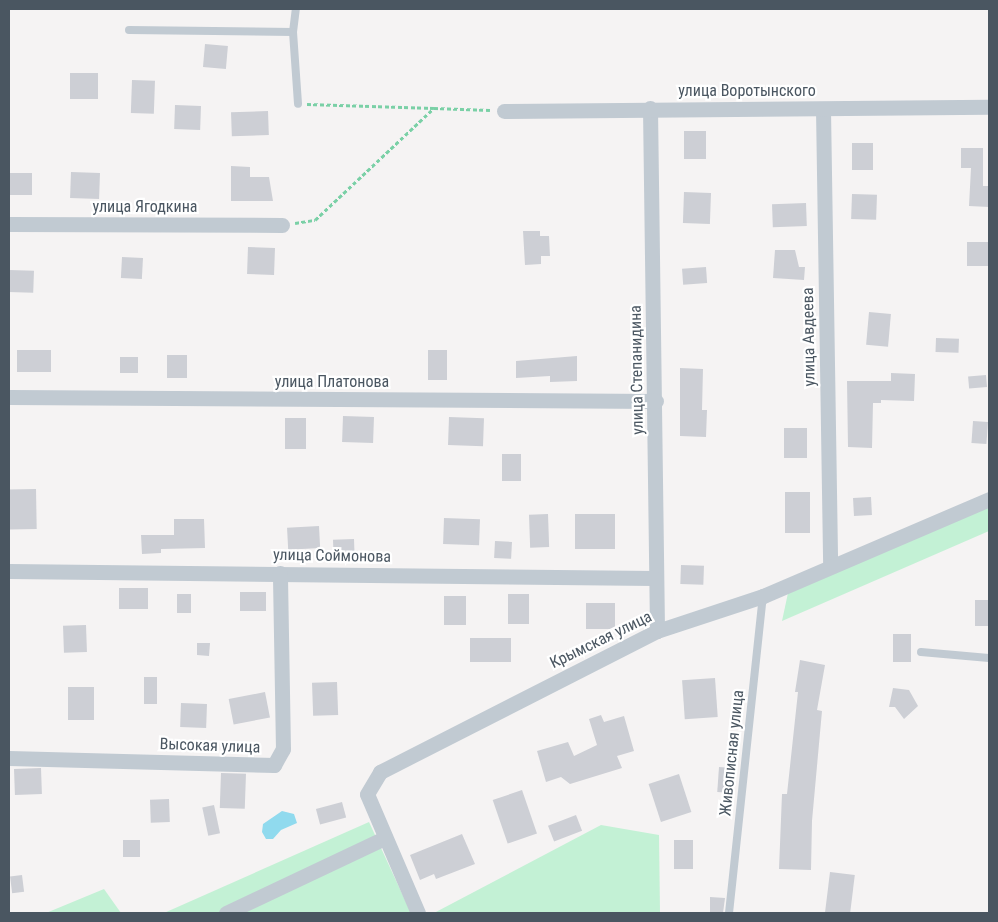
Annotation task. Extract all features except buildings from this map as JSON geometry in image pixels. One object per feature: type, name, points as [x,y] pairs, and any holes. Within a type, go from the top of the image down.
[{"type":"street","name":"улица Воротынского","points":[[504,111],[650,108],[823,109],[989,107]]},
{"type":"street","name":"улица Степанидина","points":[[650,108],[656,400],[654,578],[657,631]]},
{"type":"street","name":"улица Авдеева","points":[[823,109],[830,566]]},
{"type":"street","name":"улица Ягодкина","points":[[9,224],[282,225]]},
{"type":"street","name":"улица Платонова","points":[[9,397],[656,400]]},
{"type":"street","name":"Крымская улица","points":[[418,913],[366,794],[380,772],[657,631],[763,596],[989,500]]},
{"type":"street","name":"улица Соймонова","points":[[9,571],[280,572],[654,578]]},
{"type":"street","name":"Высокая улица","points":[[9,758],[274,766],[283,749],[280,572]]},
{"type":"street","points":[[226,913],[385,838]]},
{"type":"lane","points":[[296,9],[293,32],[298,104]]},
{"type":"lane","points":[[129,30],[293,32]]},
{"type":"lane","name":"Живописная улица","points":[[729,913],[763,596]]},
{"type":"lane","points":[[921,652],[989,658]]},
{"type":"path","points":[[298,104],[504,111]]},
{"type":"path","points":[[282,225],[315,220],[434,108]]},
{"type":"green space","points":[[989,504],[989,531],[782,621],[788,593]]},
{"type":"green space","points":[[369,822],[411,913],[164,913]]},
{"type":"green space","points":[[601,825],[659,835],[660,913],[434,913]]},
{"type":"green space","points":[[104,889],[121,913],[46,913]]},
{"type":"water","points":[[282,811],[294,814],[297,823],[281,830],[273,839],[266,839],[262,832],[263,824]]}]
